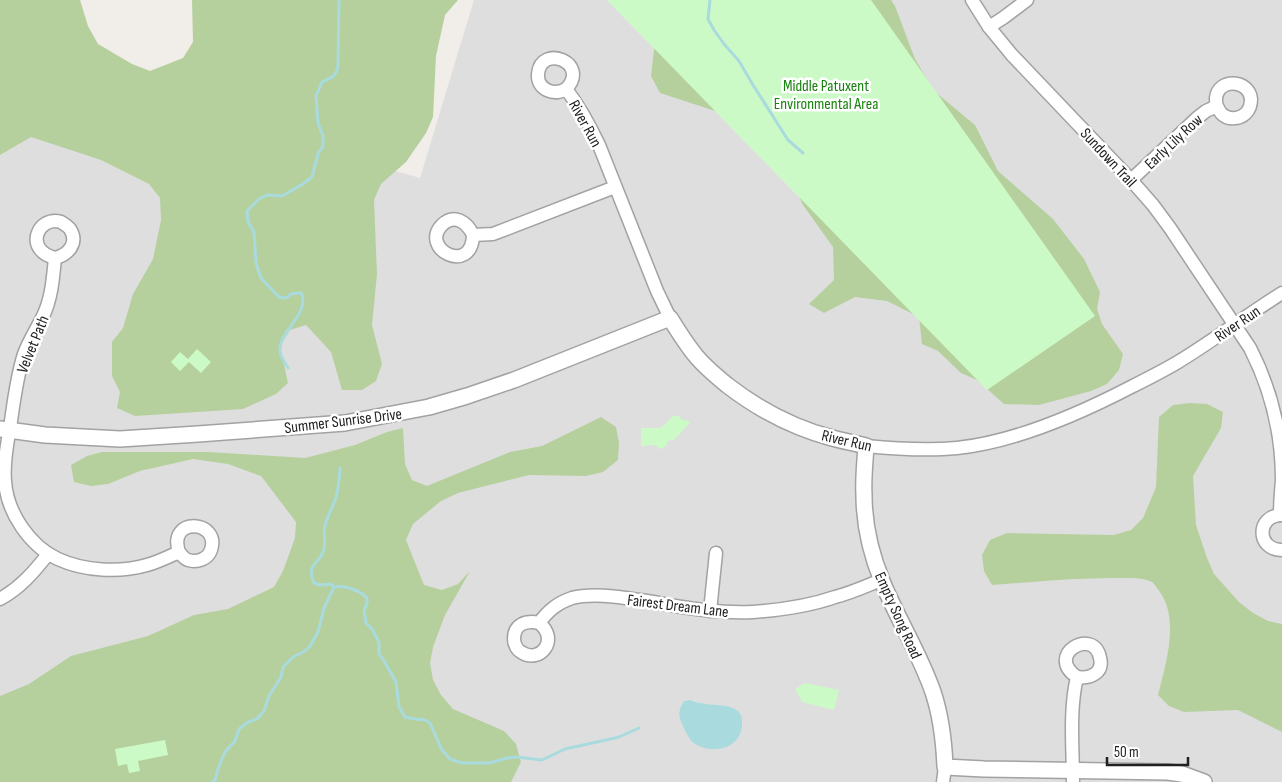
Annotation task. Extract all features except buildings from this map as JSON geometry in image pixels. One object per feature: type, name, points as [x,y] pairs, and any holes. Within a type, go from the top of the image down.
[{"type":"street","name":"Sundown Trail","points":[[972,0],[989,27],[1012,55],[1153,205],[1250,348],[1259,365],[1271,400],[1281,439],[1281,515]]},
{"type":"street","points":[[989,27],[1027,0]]},
{"type":"street","name":"River Run","points":[[566,89],[580,108],[599,145],[657,291],[684,341],[713,374],[756,406],[801,428],[831,438],[866,446],[933,450],[958,448],[1024,433],[1058,421],[1115,396],[1177,363],[1282,293]]},
{"type":"street","name":"Early Lily Row","points":[[1131,180],[1197,118],[1217,106]]},
{"type":"street","points":[[473,235],[493,234],[615,187]]},
{"type":"street","name":"Velvet Path","points":[[55,258],[50,297],[25,353],[5,430],[5,483],[14,513],[25,532],[35,544],[48,554],[86,568],[108,569],[146,566],[179,552]]},
{"type":"street","name":"Summer Sunrise Drive","points":[[5,430],[45,435],[120,439],[354,422],[429,407],[467,396],[514,380],[670,318]]},
{"type":"street","name":"Empty Song Road","points":[[866,446],[865,515],[873,553],[881,580],[933,691],[941,721],[944,774]]},
{"type":"street","points":[[1281,515],[1268,519],[1262,533],[1266,545],[1272,549],[1282,550]]},
{"type":"street","points":[[710,611],[716,553]]},
{"type":"street","points":[[0,599],[20,585],[48,554]]},
{"type":"street","name":"Fairest Dream Lane","points":[[539,623],[552,607],[573,598],[609,596],[710,611],[754,612],[797,607],[836,597],[881,580]]},
{"type":"street","points":[[1073,776],[1072,707],[1077,677]]},
{"type":"street","points":[[944,774],[984,769],[1073,776],[1168,772],[1182,774],[1204,782]]},
{"type":"shaded area","points":[[474,0],[607,0],[987,390],[871,0],[1282,0],[1282,782],[60,782],[0,761],[0,72],[65,77],[420,178]]},
{"type":"green space","points":[[0,0],[80,0],[88,26],[98,44],[132,64],[150,71],[183,58],[193,42],[192,0],[458,0],[445,15],[436,56],[433,117],[426,133],[406,162],[381,184],[374,200],[377,274],[372,325],[382,364],[376,381],[362,390],[342,390],[331,352],[306,325],[290,330],[280,346],[288,383],[276,394],[243,409],[135,416],[117,408],[120,392],[112,376],[112,342],[123,328],[133,294],[153,259],[161,220],[160,198],[149,184],[101,160],[31,137],[0,155]]},
{"type":"green space","name":"Middle Patuxent Environmental Area","points":[[607,0],[871,0],[1095,316],[987,390]]},
{"type":"green space","name":"Middle Patuxent Environmental Area","points":[[620,0],[891,0],[915,59],[934,91],[975,125],[998,171],[1053,219],[1084,259],[1100,292],[1097,309],[1102,324],[1123,354],[1119,370],[1107,384],[1091,391],[1039,405],[1004,404],[977,380],[961,373],[938,351],[922,344],[919,317],[887,301],[855,297],[824,313],[809,304],[834,280],[833,247],[803,205],[782,159],[740,119],[660,93],[651,76],[655,41]]},
{"type":"green space","points":[[197,349],[211,362],[201,373],[189,362],[180,371],[171,362],[180,352],[188,359]]},
{"type":"green space","points":[[1207,404],[1223,412],[1221,428],[1193,476],[1196,525],[1214,574],[1239,602],[1253,613],[1268,621],[1282,624],[1282,732],[1238,710],[1184,712],[1169,706],[1158,695],[1168,654],[1170,626],[1164,599],[1153,582],[1134,578],[1100,578],[992,585],[984,571],[982,555],[990,540],[1007,533],[1114,535],[1131,530],[1143,518],[1156,487],[1159,417],[1173,405]]},
{"type":"green space","points":[[673,416],[679,416],[682,420],[687,420],[690,423],[673,441],[671,439],[667,442],[667,445],[663,448],[659,449],[656,445],[641,446],[641,428],[661,428]]},
{"type":"green space","points":[[601,417],[616,427],[619,443],[618,460],[603,472],[586,476],[529,475],[458,493],[441,501],[413,524],[406,540],[424,585],[442,590],[458,584],[470,571],[445,615],[433,647],[430,663],[433,680],[441,695],[453,709],[504,731],[516,744],[521,762],[511,782],[0,782],[0,696],[29,684],[71,656],[148,636],[194,615],[228,609],[274,587],[283,571],[295,538],[296,522],[261,476],[228,464],[193,459],[140,471],[108,484],[91,486],[74,482],[71,465],[87,456],[102,452],[208,452],[305,458],[355,445],[387,432],[403,428],[405,464],[412,480],[427,486],[510,452],[542,446]]},
{"type":"green space","points":[[805,683],[839,690],[834,710],[802,702],[795,689]]},
{"type":"green space","points":[[165,740],[168,755],[138,761],[140,771],[129,773],[127,764],[118,766],[115,749]]},
{"type":"water","points":[[690,700],[698,703],[730,707],[738,711],[742,721],[741,730],[733,743],[727,747],[711,749],[703,748],[693,743],[681,722],[680,716],[680,710],[684,701]]},
{"type":"waterway","points":[[288,368],[281,355],[281,343],[302,308],[303,300],[301,293],[291,294],[284,298],[279,297],[261,278],[256,263],[254,232],[248,222],[247,211],[259,199],[267,195],[282,196],[312,177],[318,154],[323,146],[323,136],[318,123],[316,96],[322,82],[334,75],[338,66],[339,0]]},
{"type":"waterway","points":[[710,0],[708,19],[714,30],[739,61],[788,140],[803,153]]},
{"type":"waterway","points":[[212,782],[215,780],[225,752],[235,741],[239,729],[248,722],[257,719],[264,711],[269,696],[281,677],[283,667],[293,657],[305,651],[318,632],[324,608],[334,587],[331,584],[320,585],[314,583],[311,571],[324,549],[325,525],[336,496],[340,468]]},
{"type":"waterway","points":[[334,587],[352,589],[367,598],[364,610],[366,623],[372,629],[379,642],[379,654],[396,682],[399,707],[405,717],[425,720],[430,723],[442,750],[450,759],[462,763],[490,763],[517,757],[542,760],[565,749],[619,737],[639,728]]}]
